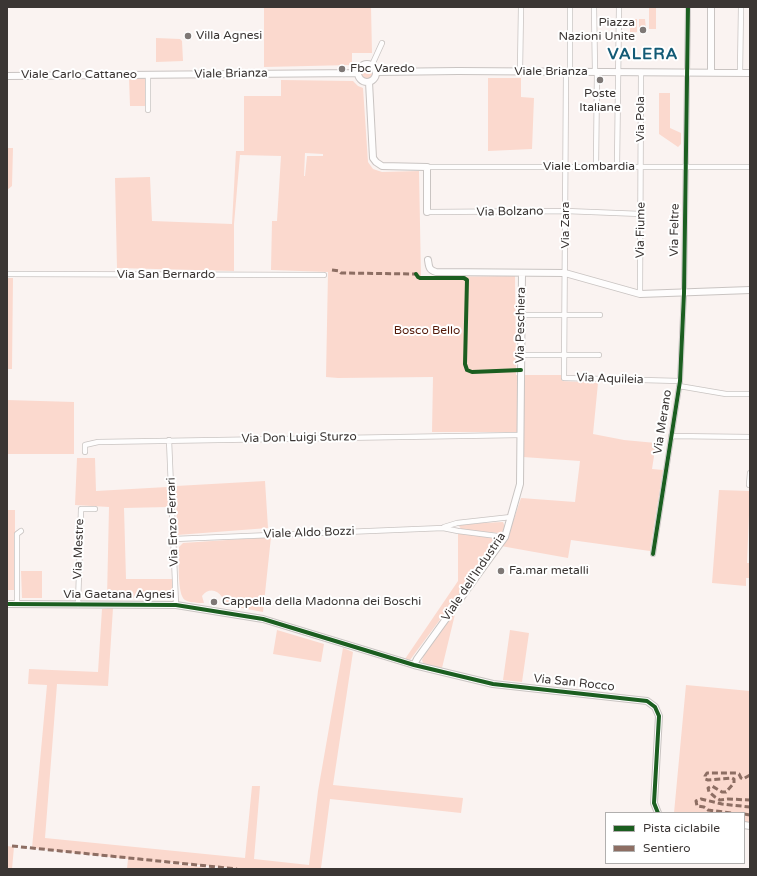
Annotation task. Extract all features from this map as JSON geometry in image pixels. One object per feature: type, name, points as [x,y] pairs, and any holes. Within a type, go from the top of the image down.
[{"type":"street","points":[[520,71],[521,7]]},
{"type":"street","name":"Via Zara","points":[[564,378],[566,167],[570,7]]},
{"type":"street","points":[[594,7],[596,167]]},
{"type":"street","points":[[617,167],[619,7]]},
{"type":"street","name":"Via Feltre","points":[[684,293],[688,7]]},
{"type":"street","points":[[711,7],[711,72]]},
{"type":"street","points":[[740,73],[741,7]]},
{"type":"street","points":[[358,73],[361,80],[369,82],[374,80],[376,72],[372,65],[382,43]]},
{"type":"street","name":"Viale Brianza","points":[[150,75],[358,73],[363,65],[372,65]]},
{"type":"street","name":"Viale Brianza","points":[[376,72],[520,71],[750,73]]},
{"type":"street","name":"Via Pola","points":[[641,166],[642,72]]},
{"type":"street","points":[[148,110],[150,75]]},
{"type":"street","name":"Viale Carlo Cattaneo","points":[[7,76],[150,75]]},
{"type":"street","points":[[369,82],[373,158],[379,165],[427,167],[427,212]]},
{"type":"street","name":"Via Fiume","points":[[640,294],[641,166]]},
{"type":"street","name":"Viale Lombardia","points":[[427,167],[750,167]]},
{"type":"street","name":"Via Bolzano","points":[[427,212],[566,211],[641,214]]},
{"type":"street","points":[[428,260],[429,267],[432,271],[436,272],[565,273],[640,294],[750,290]]},
{"type":"street","name":"Via Peschiera","points":[[520,273],[522,315],[520,435]]},
{"type":"street","name":"Via San Bernardo","points":[[7,274],[324,275]]},
{"type":"street","name":"Via Merano","points":[[653,554],[679,383],[684,293]]},
{"type":"street","points":[[522,315],[600,315]]},
{"type":"street","points":[[521,355],[598,355]]},
{"type":"street","name":"Via Aquileia","points":[[564,378],[679,383],[726,394],[750,394]]},
{"type":"street","name":"Via Don Luigi Sturzo","points":[[85,452],[85,445],[98,442],[520,435]]},
{"type":"street","name":"Viale dell'Industria","points":[[414,665],[504,536],[520,484],[520,435]]},
{"type":"street","points":[[671,436],[750,437]]},
{"type":"street","name":"Via Enzo Ferrari","points":[[170,440],[176,605]]},
{"type":"street","points":[[749,486],[750,473]]},
{"type":"street","name":"Via Mestre","points":[[78,605],[80,508],[96,508]]},
{"type":"street","name":"Viale Aldo Bozzi","points":[[443,528],[457,523],[511,517]]},
{"type":"street","name":"Viale Aldo Bozzi","points":[[174,539],[443,528],[504,536]]},
{"type":"street","points":[[17,604],[17,534],[22,531]]},
{"type":"street","name":"Via Gaetana Agnesi","points":[[7,604],[176,605],[263,619],[414,665]]},
{"type":"street","name":"Via San Rocco","points":[[414,665],[493,684],[638,700],[651,703],[658,710],[659,718],[654,802],[658,812]]},
{"type":"green space","points":[[264,7],[371,7],[372,53],[352,53],[352,65],[264,67]]},
{"type":"green space","points":[[649,7],[656,7],[656,29],[649,29]]},
{"type":"green space","points":[[630,19],[637,19],[637,32],[630,33]]},
{"type":"green space","points":[[639,19],[645,19],[646,29],[639,31]]},
{"type":"green space","points":[[156,38],[180,39],[182,41],[183,61],[156,62]]},
{"type":"green space","points":[[367,67],[371,69],[373,73],[371,77],[367,79],[363,77],[361,73],[363,69]]},
{"type":"green space","points":[[129,78],[146,78],[146,106],[130,106]]},
{"type":"green space","points":[[488,78],[521,78],[521,97],[534,98],[532,149],[488,151]]},
{"type":"green space","name":"Bosco Bello","points":[[281,80],[353,81],[358,86],[363,88],[368,162],[373,169],[382,172],[419,171],[421,277],[515,276],[516,375],[562,375],[562,381],[598,383],[593,434],[624,440],[656,443],[652,469],[663,470],[650,551],[571,540],[568,558],[501,546],[509,533],[521,498],[575,502],[580,461],[523,457],[523,432],[432,432],[433,377],[326,377],[328,272],[271,270],[272,221],[277,221],[281,156],[240,155],[234,224],[234,271],[117,268],[115,178],[150,177],[152,221],[232,224],[236,151],[244,151],[244,96],[281,96]],"holes":[[[305,153],[323,154],[323,156],[307,156],[304,176]]]},
{"type":"green space","points":[[659,93],[670,93],[670,128],[681,133],[681,144],[678,147],[659,134]]},
{"type":"green space","points":[[7,148],[13,148],[12,186],[7,190]]},
{"type":"green space","points":[[7,278],[13,278],[12,369],[7,369]]},
{"type":"green space","points":[[7,400],[74,402],[74,454],[7,454]]},
{"type":"green space","points":[[77,458],[95,458],[96,491],[167,487],[168,507],[124,508],[126,579],[172,579],[172,598],[107,598],[109,507],[75,505]]},
{"type":"green space","points":[[265,481],[268,528],[177,535],[176,486]]},
{"type":"green space","points":[[719,490],[750,491],[747,563],[750,563],[750,578],[746,578],[746,586],[712,583]]},
{"type":"green space","points":[[7,510],[15,510],[15,590],[7,590]]},
{"type":"green space","points":[[503,522],[505,527],[502,532],[499,533],[462,530],[459,526],[461,524]]},
{"type":"green space","points":[[458,532],[495,538],[495,543],[488,555],[410,660],[405,659],[458,581]]},
{"type":"green space","points":[[271,537],[263,612],[221,604],[222,597],[218,592],[212,590],[204,593],[202,596],[204,603],[189,602],[182,597],[179,577],[179,547],[183,543]]},
{"type":"green space","points":[[21,571],[42,571],[42,598],[22,598]]},
{"type":"green space","points":[[113,608],[108,686],[57,684],[45,838],[245,858],[252,786],[260,786],[254,859],[309,865],[318,791],[343,648],[353,652],[333,785],[463,798],[461,813],[330,799],[321,868],[336,869],[248,869],[150,861],[218,869],[127,869],[128,859],[32,848],[47,685],[28,684],[29,669],[98,672],[102,609]]},
{"type":"green space","points":[[456,610],[442,668],[423,663],[422,660],[424,655]]},
{"type":"green space","points":[[277,630],[324,644],[321,662],[273,654]]},
{"type":"green space","points":[[510,630],[529,633],[522,682],[503,680]]},
{"type":"green space","points":[[686,685],[750,691],[750,823],[745,822],[745,812],[674,812]]},
{"type":"green space","points":[[7,846],[14,847],[12,869],[7,869]]},
{"type":"marked path","points":[[332,270],[339,271],[341,273],[416,274]]},
{"type":"marked path","points":[[750,775],[743,779],[736,773],[707,773],[705,776],[705,779],[708,780],[734,779],[734,783],[726,792],[722,792],[712,786],[708,788],[709,792],[720,800],[750,800]]},
{"type":"marked path","points":[[723,812],[708,810],[704,807],[697,806],[696,801],[701,799],[722,804],[750,807]]},
{"type":"marked path","points":[[745,814],[750,815]]},
{"type":"marked path","points":[[12,846],[237,869]]},
{"type":"cycle path","points":[[653,554],[680,381],[684,293],[688,7]]},
{"type":"cycle path","points":[[416,274],[420,278],[464,278],[467,280],[465,364],[467,370],[472,372],[521,370]]},
{"type":"cycle path","points":[[7,604],[176,605],[263,619],[414,665],[493,684],[647,701],[655,707],[659,716],[654,803],[658,812]]},
{"type":"place","name":"Piazza Nazioni Unite","points":[[643,30]]},
{"type":"place","name":"Villa Agnesi","points":[[188,36]]},
{"type":"place","name":"Fbc Varedo","points":[[342,69]]},
{"type":"place","name":"Poste Italiane","points":[[600,80]]},
{"type":"place","name":"Fa.mar metalli","points":[[501,571]]},
{"type":"place","name":"Cappella della Madonna dei Boschi","points":[[214,602]]},
{"type":"district","name":"VALERA","points":[[643,55]]}]
